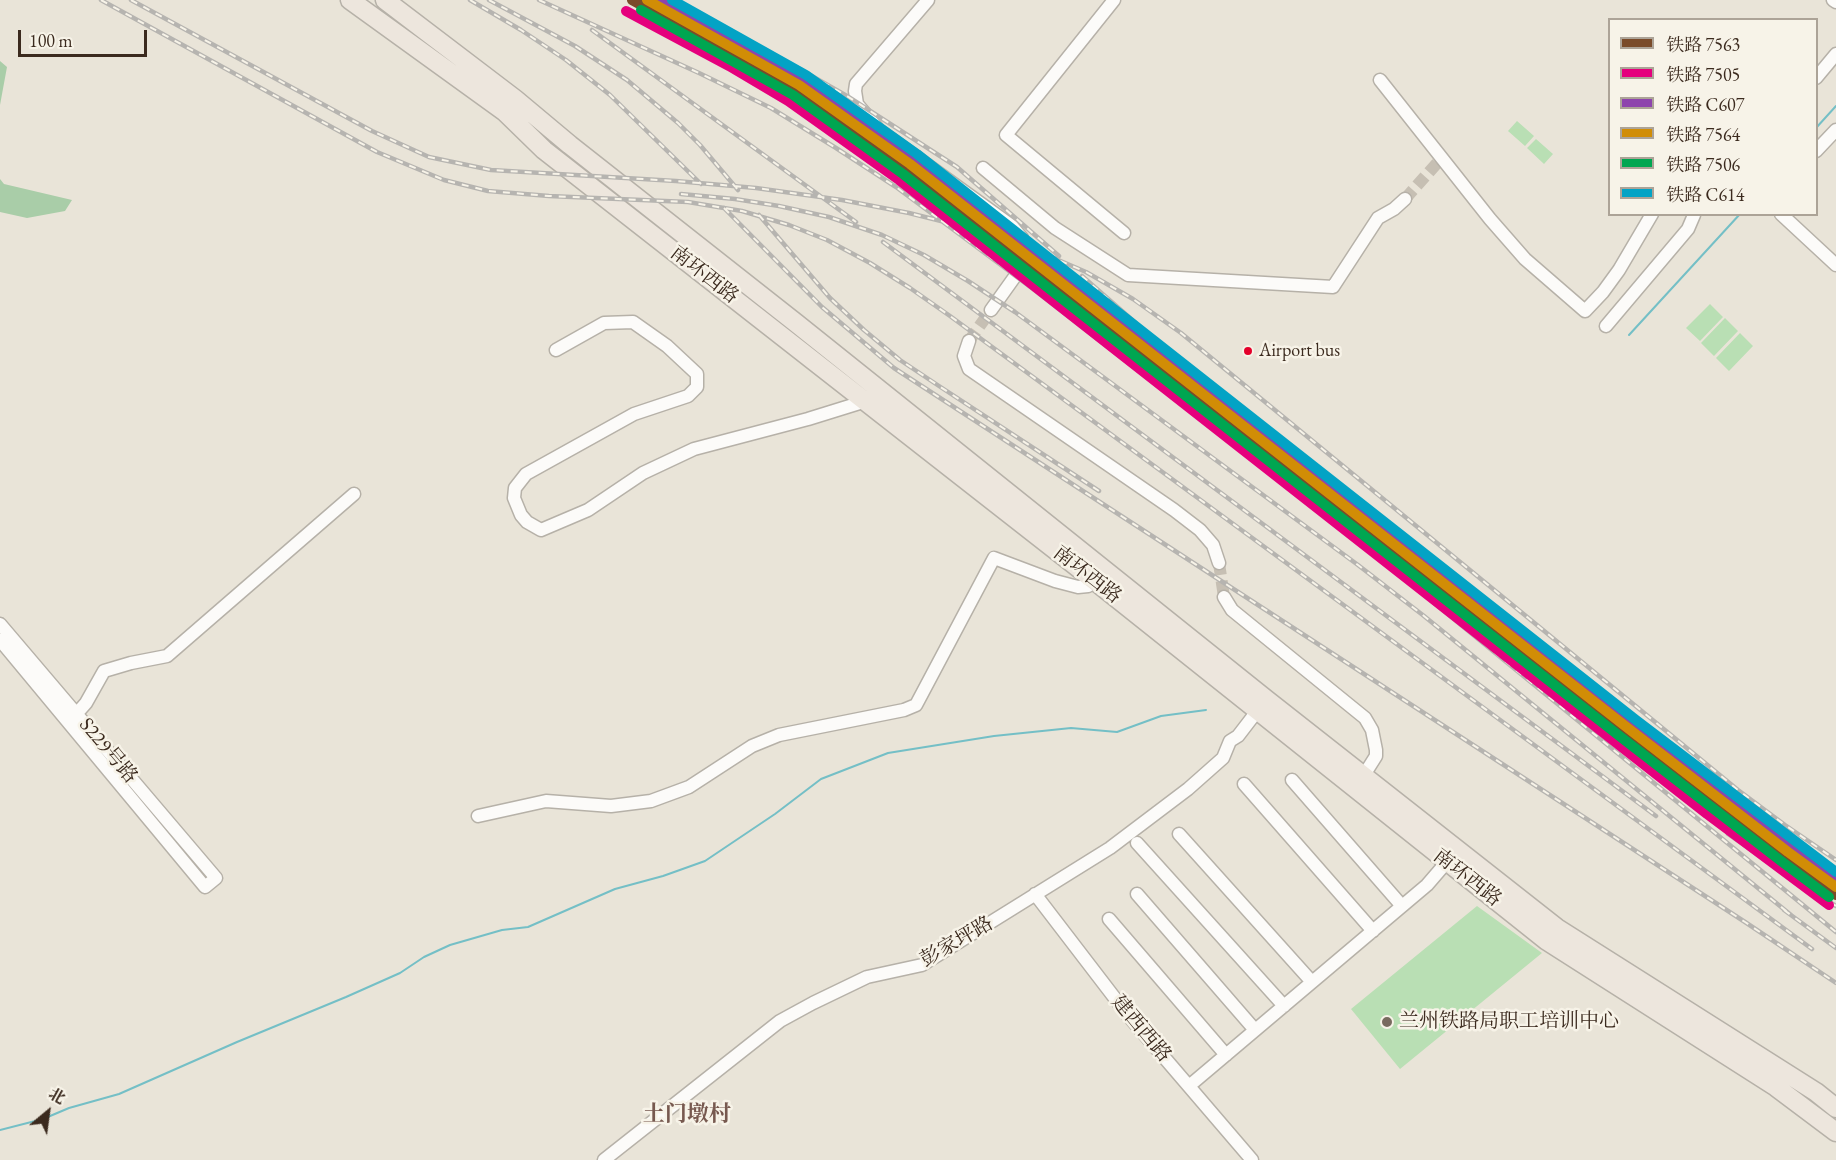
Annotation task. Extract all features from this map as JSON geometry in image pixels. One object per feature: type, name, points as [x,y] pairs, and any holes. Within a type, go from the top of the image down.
[{"type":"highway","name":"南环西路","points":[[350,0],[505,112],[544,150],[866,400],[1258,710],[1452,856],[1557,928],[1816,1092],[1836,1108]]},
{"type":"highway","name":"南环西路","points":[[385,0],[515,99],[1258,693],[1364,775],[1547,941],[1776,1088],[1836,1132]]},
{"type":"street","points":[[928,0],[856,84],[857,104],[879,130],[1012,226],[1022,238]]},
{"type":"street","points":[[1114,0],[1006,135],[1124,233]]},
{"type":"street","points":[[1818,76],[1836,54]]},
{"type":"street","points":[[1380,80],[1440,160],[1525,259],[1586,311],[1619,270],[1651,216]]},
{"type":"street","points":[[1818,149],[1836,130]]},
{"type":"street","points":[[983,168],[1055,228],[1128,275],[1333,287],[1378,218],[1394,209],[1405,199]]},
{"type":"street","points":[[1606,326],[1688,229],[1694,216]]},
{"type":"street","points":[[1783,216],[1836,265]]},
{"type":"street","points":[[991,310],[1016,275]]},
{"type":"street","points":[[556,350],[604,323],[633,322],[667,346],[697,374],[697,387],[688,396],[634,414],[526,474],[515,488],[514,498],[521,515],[541,531],[588,510],[643,473],[694,449],[808,419],[866,400]]},
{"type":"street","points":[[969,341],[964,356],[969,369],[1182,516],[1200,530],[1213,545],[1219,563]]},
{"type":"street","points":[[72,718],[86,703],[104,671],[167,656],[354,494]]},
{"type":"street","points":[[478,816],[546,801],[611,806],[651,801],[689,787],[752,746],[779,735],[904,710],[916,705],[994,558],[1055,581],[1078,587],[1088,586],[1095,581]]},
{"type":"street","points":[[1224,597],[1232,610],[1365,718],[1372,730],[1376,756],[1364,775]]},
{"type":"street","name":"S229号路","points":[[0,624],[72,718],[205,887],[216,878],[72,718],[0,640]]},
{"type":"street","name":"彭家坪路","points":[[604,1160],[780,1021],[867,977],[922,965],[1110,848],[1188,789],[1223,758],[1230,741],[1238,736],[1258,710]]},
{"type":"street","points":[[1292,780],[1402,906]]},
{"type":"street","points":[[1244,784],[1373,931]]},
{"type":"street","points":[[1179,834],[1312,982]]},
{"type":"street","points":[[1137,843],[1284,1006]]},
{"type":"street","points":[[1189,1086],[1427,885],[1452,856]]},
{"type":"street","name":"建西西路","points":[[1035,894],[1127,1014],[1252,1160]]},
{"type":"street","points":[[1137,894],[1255,1030]]},
{"type":"street","points":[[1109,920],[1226,1055]]},
{"type":"green space","points":[[0,61],[7,67],[0,105]]},
{"type":"green space","points":[[1517,121],[1534,136],[1525,146],[1508,131]]},
{"type":"green space","points":[[1536,139],[1553,154],[1544,164],[1527,148]]},
{"type":"green space","points":[[0,179],[4,184],[72,200],[65,211],[27,218],[0,212]]},
{"type":"green space","points":[[1710,304],[1723,317],[1700,341],[1686,328]]},
{"type":"green space","points":[[1725,318],[1738,331],[1714,356],[1701,343]]},
{"type":"green space","points":[[1740,333],[1753,346],[1729,371],[1716,358]]},
{"type":"green space","points":[[1477,906],[1542,953],[1400,1069],[1351,1009]]},
{"type":"waterway","points":[[1818,126],[1836,106]]},
{"type":"waterway","points":[[1629,335],[1738,216]]},
{"type":"waterway","points":[[0,1130],[43,1119],[69,1108],[119,1094],[400,973],[424,957],[450,945],[502,930],[528,927],[615,889],[663,876],[705,861],[775,814],[821,779],[888,753],[994,736],[1071,728],[1117,732],[1161,716],[1206,710]]},
{"type":"tunnel","points":[[1405,199],[1438,162]]},
{"type":"tunnel","points":[[1016,275],[1023,254],[1022,238]]},
{"type":"tunnel","points":[[969,341],[991,310]]},
{"type":"tunnel","points":[[1219,563],[1224,597]]},
{"type":"railway","points":[[101,0],[377,152],[444,180],[488,191],[688,202],[742,211],[789,225],[827,240],[870,263],[950,316],[1812,949]]},
{"type":"railway","points":[[131,0],[372,131],[429,157],[491,170],[676,181],[756,188],[842,200],[973,229],[1026,246],[1086,272],[1133,299],[1181,333],[1738,790],[1836,860]]},
{"type":"railway","points":[[470,0],[566,60],[610,95],[701,184]]},
{"type":"railway","points":[[489,0],[575,46],[627,80],[678,123],[738,190]]},
{"type":"railway","points":[[539,0],[771,108],[896,187],[1033,289],[1378,557],[1836,932]]},
{"type":"railway","points":[[645,0],[796,67],[847,96],[957,167],[1059,256]]},
{"type":"railway","points":[[592,30],[856,222]]},
{"type":"railway","points":[[681,194],[735,199],[829,217],[882,235],[924,255],[968,281],[1015,312],[1358,565],[1424,616],[1791,915]]},
{"type":"railway","points":[[724,208],[822,307],[894,368],[1836,983]]},
{"type":"railway","points":[[759,215],[830,298],[900,360],[1099,491]]},
{"type":"railway","points":[[883,242],[1656,816]]},
{"type":"railway","points":[[1082,276],[1240,414],[1295,458],[1791,847],[1836,879]]},
{"type":"railway","points":[[1728,834],[1836,906]]},
{"type":"railway","points":[[1784,910],[1836,948]]},
{"type":"rail line","name":"7563","points":[[632,0],[795,91],[906,170],[1714,805],[1836,895]]},
{"type":"rail line","name":"7564","points":[[647,0],[799,85],[910,164],[1629,729],[1836,887]]},
{"type":"rail line","name":"C607","points":[[657,0],[801,81],[913,160],[1721,795],[1836,880]]},
{"type":"rail line","name":"C614","points":[[672,0],[806,75],[917,154],[1636,720],[1836,872]]},
{"type":"rail line","name":"7506","points":[[641,10],[793,95],[903,174],[1622,738],[1829,897]]},
{"type":"rail line","name":"7505","points":[[626,11],[729,66],[788,101],[899,180],[1707,814],[1829,905]]},
{"type":"place","name":"Airport bus","points":[[1248,351]]},
{"type":"place","name":"兰州铁路局职工培训中心","points":[[1387,1022]]},
{"type":"district","name":"土门墩村","points":[[687,1115]]}]
